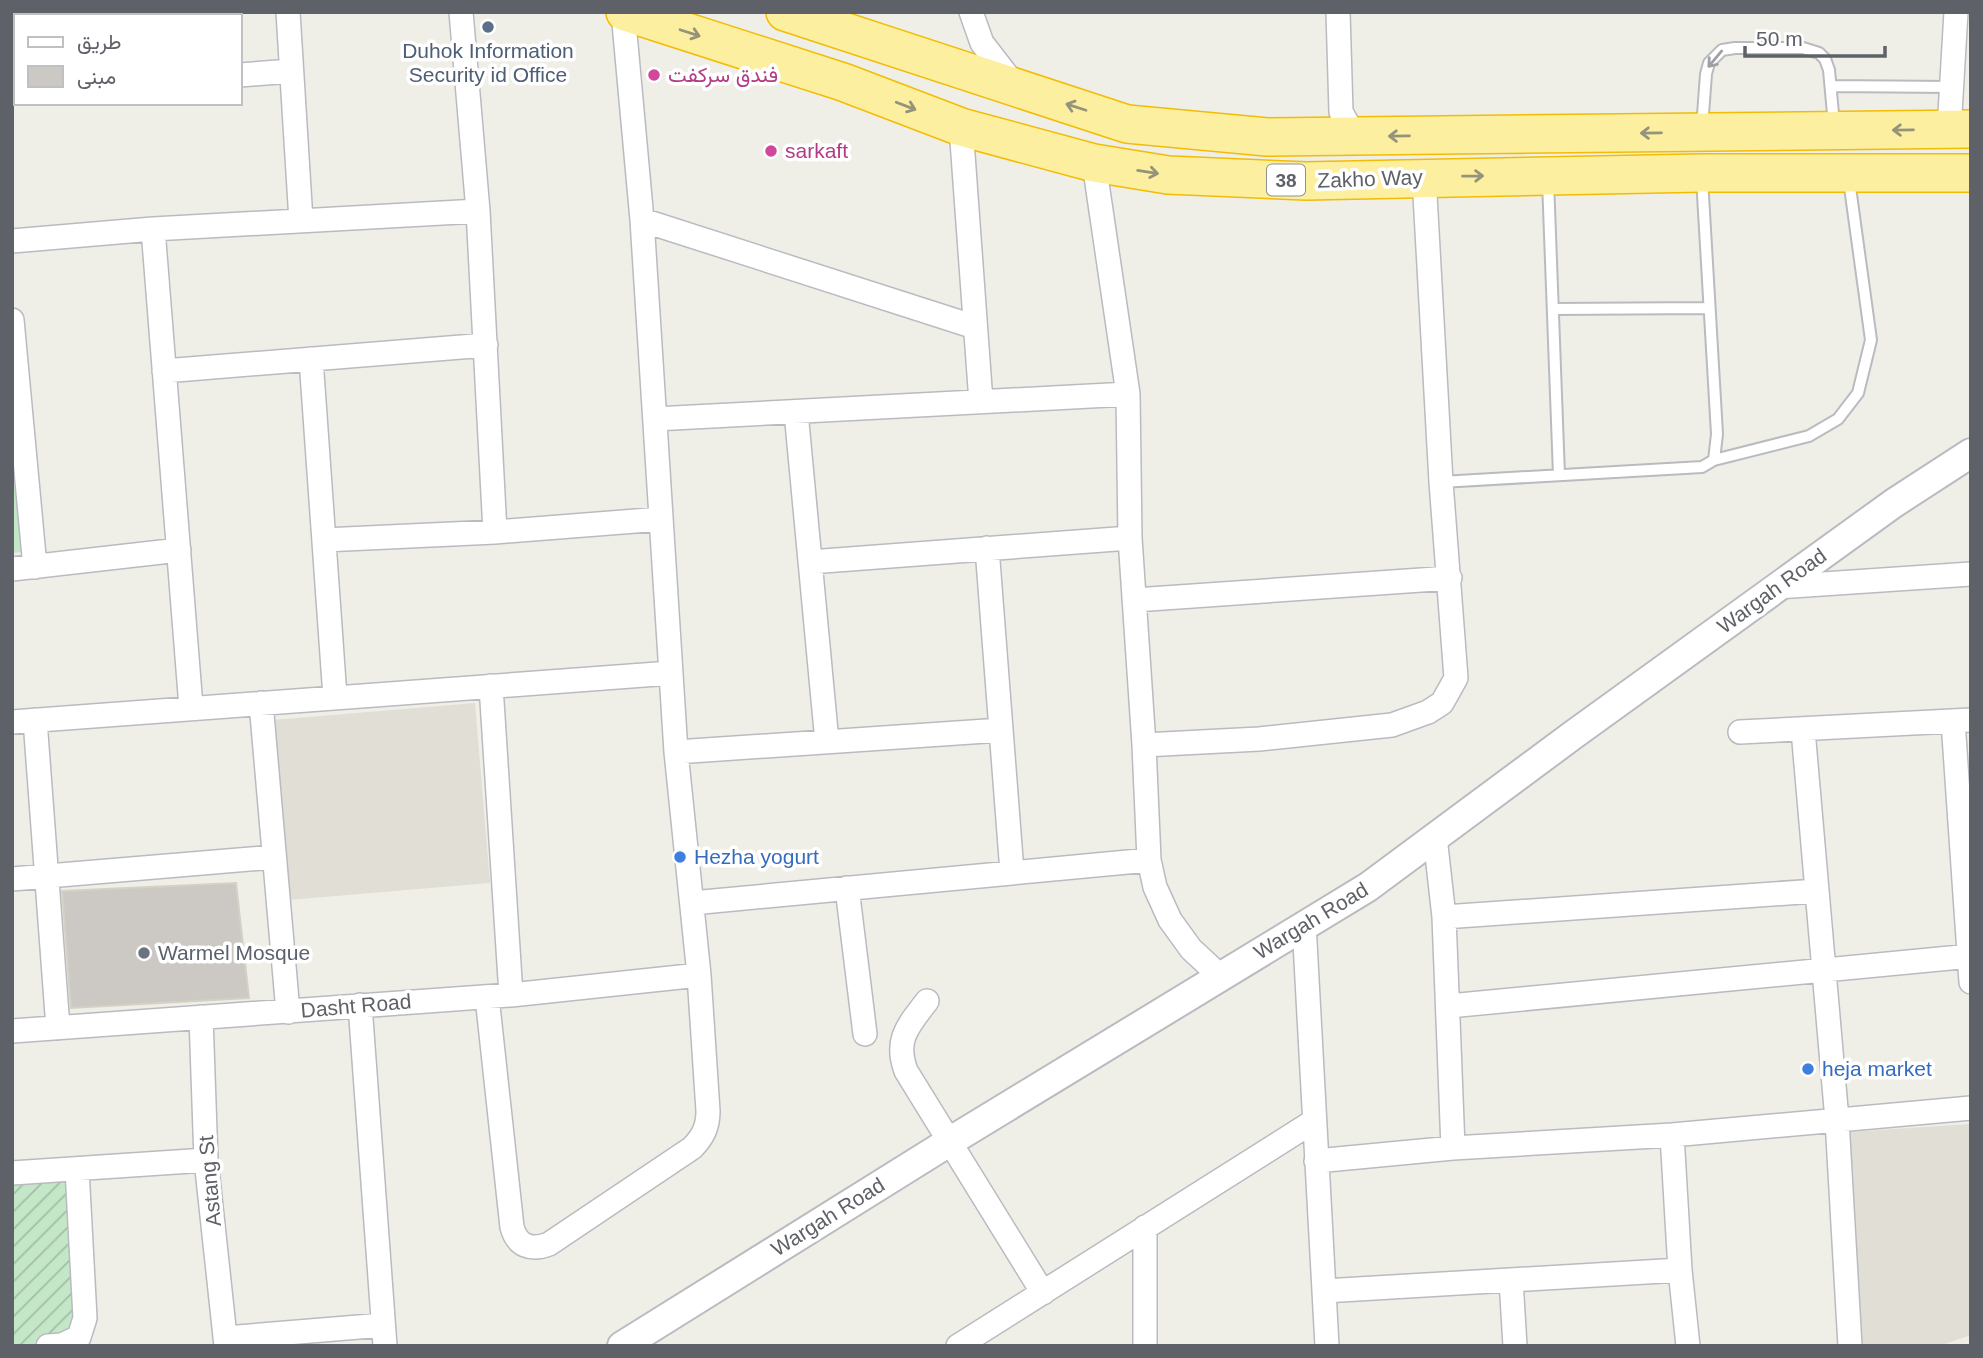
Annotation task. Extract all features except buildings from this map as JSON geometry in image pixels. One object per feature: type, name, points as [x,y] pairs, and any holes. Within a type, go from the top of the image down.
[{"type":"highway","name":"Zakho Way","points":[[624,12],[843,82],[961,127],[1094,163],[1168,175],[1306,181],[1701,173],[1971,173]]},
{"type":"highway","name":"Zakho Way","points":[[785,12],[1127,124],[1267,137],[1960,130]]},
{"type":"highway","points":[[1755,131],[1769,139],[1773,156],[1764,170],[1756,173]]},
{"type":"highway","points":[[1829,131],[1817,135],[1809,148],[1813,163],[1836,173]]},
{"type":"street","points":[[288,12],[301,221]]},
{"type":"street","points":[[461,12],[478,211],[495,532]]},
{"type":"street","points":[[487,997],[512,1227],[514,1236],[521,1244],[540,1248],[700,1141],[705,1132],[708,1111],[699,975],[676,752],[642,220],[624,12]]},
{"type":"street","points":[[971,12],[982,43],[1017,88]]},
{"type":"street","points":[[1338,12],[1340,104],[1345,119],[1361,136]]},
{"type":"street","points":[[1956,12],[1952,87],[1960,130]]},
{"type":"street","points":[[242,75],[291,71]]},
{"type":"street","points":[[1316,137],[1329,126],[1340,104]]},
{"type":"street","points":[[961,127],[981,402]]},
{"type":"street","points":[[1094,163],[1128,394],[1130,538],[1149,860],[1155,887],[1170,920],[1191,949],[1220,976]]},
{"type":"street","points":[[1144,745],[1259,738],[1392,724],[1429,712],[1443,703],[1456,678],[1441,482],[1424,177]]},
{"type":"street","points":[[12,241],[153,229],[478,211]]},
{"type":"street","points":[[642,220],[975,327]]},
{"type":"street","points":[[153,229],[191,707]]},
{"type":"street","points":[[12,320],[23,568],[179,550]]},
{"type":"street","points":[[164,371],[485,345]]},
{"type":"street","points":[[311,359],[335,697]]},
{"type":"street","points":[[654,419],[1128,394]]},
{"type":"street","points":[[796,412],[827,742]]},
{"type":"street","name":"Wargah Road","points":[[622,1346],[949,1142],[1368,887],[1777,587],[1894,503],[1971,453]]},
{"type":"street","points":[[324,540],[495,532],[661,520]]},
{"type":"street","points":[[810,562],[1130,538]]},
{"type":"street","points":[[987,548],[1013,872]]},
{"type":"street","points":[[1777,587],[1971,574]]},
{"type":"street","points":[[1135,600],[1450,578]]},
{"type":"street","points":[[58,1028],[47,876],[23,721],[671,673]]},
{"type":"street","points":[[491,686],[511,995]]},
{"type":"street","points":[[261,703],[288,1012]]},
{"type":"street","points":[[1740,732],[1962,720],[1971,982]]},
{"type":"street","points":[[676,752],[1002,730]]},
{"type":"street","points":[[1803,730],[1838,1120],[1850,1346]]},
{"type":"street","points":[[1435,837],[1444,916],[1453,1148]]},
{"type":"street","points":[[12,879],[274,857]]},
{"type":"street","points":[[692,903],[1149,860]]},
{"type":"street","points":[[847,888],[865,1034]]},
{"type":"street","points":[[1444,916],[1816,891]]},
{"type":"street","points":[[1304,924],[1327,1346]]},
{"type":"street","points":[[1449,1006],[1969,957]]},
{"type":"street","name":"Dasht Road","points":[[12,1031],[487,997],[699,975]]},
{"type":"street","points":[[927,1001],[905,1030],[900,1051],[905,1071],[1043,1293]]},
{"type":"street","points":[[226,1342],[384,1336],[360,1005]]},
{"type":"street","name":"Astang St","points":[[201,1017],[206,1160],[226,1342]]},
{"type":"street","points":[[1316,1161],[1453,1148],[1672,1135],[1971,1108]]},
{"type":"street","points":[[958,1346],[1314,1121]]},
{"type":"street","points":[[1672,1135],[1680,1270],[1688,1346]]},
{"type":"street","points":[[12,1173],[206,1160]]},
{"type":"street","points":[[48,1346],[62,1345],[79,1337],[85,1318],[77,1169]]},
{"type":"street","points":[[1145,1227],[1145,1346]]},
{"type":"street","points":[[1324,1292],[1680,1270]]},
{"type":"street","points":[[1511,1280],[1515,1346]]},
{"type":"lane","points":[[1702,132],[1709,63],[1723,50],[1734,48],[1812,49],[1825,59],[1831,86],[1829,131]]},
{"type":"lane","points":[[1831,86],[1952,87]]},
{"type":"lane","points":[[1701,173],[1717,434],[1714,460]]},
{"type":"lane","points":[[1441,482],[1702,467],[1714,460],[1809,436],[1838,419],[1858,393],[1871,340],[1836,173]]},
{"type":"lane","points":[[1548,175],[1559,475]]},
{"type":"lane","points":[[1553,309],[1709,308]]},
{"type":"shaded area","points":[[475,703],[490,883],[276,901],[261,721]]},
{"type":"shaded area","points":[[1971,1124],[1971,1335],[1939,1346],[1862,1346],[1849,1132]]},
{"type":"green space","points":[[12,444],[24,552],[12,553]]},
{"type":"green space","points":[[77,1169],[85,1318],[48,1346],[12,1346],[12,1173]]},
{"type":"place","name":"Duhok Information Security id Office","points":[[488,27]]},
{"type":"place","name":"فندق سركفت","points":[[654,75]]},
{"type":"place","name":"sarkaft","points":[[771,151]]},
{"type":"place","name":"Hezha yogurt","points":[[680,857]]},
{"type":"place","name":"Warmel Mosque","points":[[144,953]]},
{"type":"place","name":"heja market","points":[[1808,1069]]}]
